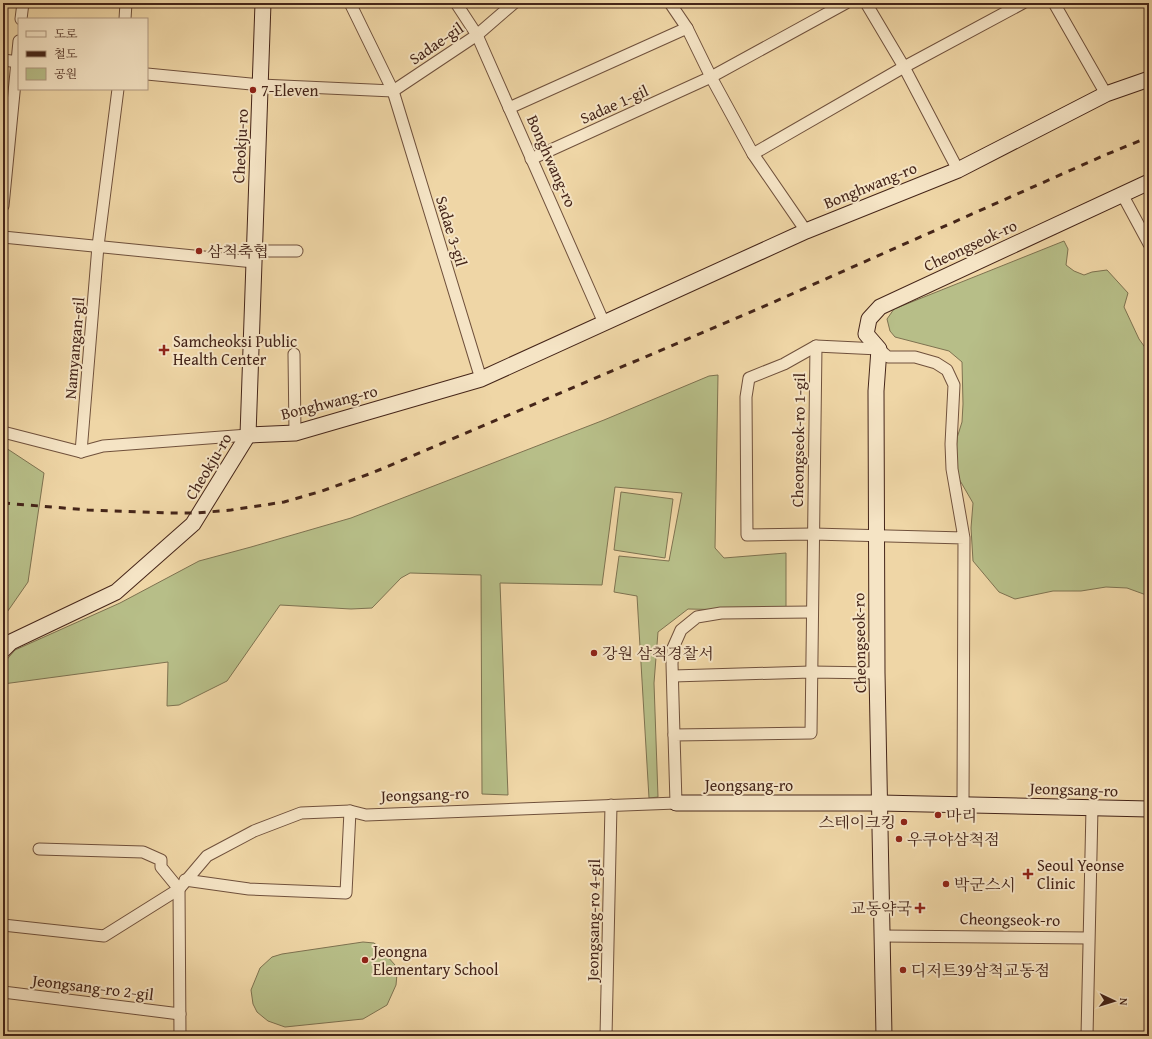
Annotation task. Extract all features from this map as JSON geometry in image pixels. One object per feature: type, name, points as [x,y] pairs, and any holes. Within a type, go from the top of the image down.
[{"type":"street","points":[[21,18],[23,3]]},
{"type":"street","points":[[125,18],[126,3]]},
{"type":"street","name":"Cheokju-ro","points":[[3,650],[11,642],[116,592],[193,524],[248,435],[263,3]]},
{"type":"street","points":[[148,74],[261,85],[392,91],[350,3]]},
{"type":"street","name":"Bonghwang-ro","points":[[456,3],[477,35],[604,323]]},
{"type":"street","name":"Sadae-gil","points":[[392,91],[477,35],[514,3]]},
{"type":"street","points":[[670,3],[687,28],[711,77],[753,154],[806,231]]},
{"type":"street","name":"Sadae 1-gil","points":[[531,159],[711,77],[846,3]]},
{"type":"street","points":[[866,3],[904,67],[958,170]]},
{"type":"street","points":[[753,154],[904,67],[1023,3]]},
{"type":"street","points":[[1054,3],[1106,94]]},
{"type":"street","points":[[509,108],[687,28]]},
{"type":"street","points":[[3,60],[18,62],[3,206]]},
{"type":"street","name":"Bonghwang-ro","points":[[3,432],[81,452],[103,446],[295,433],[481,379],[806,231],[958,170],[1106,94],[1149,79]]},
{"type":"street","name":"Namyangan-gil","points":[[81,452],[98,246],[118,90]]},
{"type":"street","name":"Sadae 3-gil","points":[[392,91],[481,379]]},
{"type":"street","name":"Cheongseok-ro","points":[[963,804],[964,538],[952,469],[951,444],[954,385],[947,370],[936,363],[915,356],[888,357],[866,334],[869,319],[880,307],[1149,182]]},
{"type":"street","points":[[1122,194],[1149,244]]},
{"type":"street","points":[[3,237],[98,246],[254,257],[297,251]]},
{"type":"street","points":[[816,346],[784,364],[749,378],[746,397],[747,535],[813,534],[964,538]]},
{"type":"street","name":"Cheongseok-ro","points":[[816,346],[879,349]]},
{"type":"street","name":"Cheongseok-ro 1-gil","points":[[674,735],[811,733],[816,346]]},
{"type":"street","name":"Cheongseok-ro","points":[[879,349],[876,391],[876,536],[884,1036]]},
{"type":"street","points":[[294,354],[295,433]]},
{"type":"street","points":[[676,803],[673,676],[674,648],[681,630],[697,617],[720,613],[812,612]]},
{"type":"street","points":[[673,676],[811,672],[877,673]]},
{"type":"street","name":"Jeongsang-ro","points":[[3,925],[104,936],[182,885],[206,856],[254,830],[301,813],[350,811],[366,815],[676,803],[963,804],[1149,809]]},
{"type":"street","name":"Jeongsang-ro 4-gil","points":[[606,1036],[611,805]]},
{"type":"street","points":[[1087,1036],[1092,808]]},
{"type":"street","points":[[39,849],[143,852],[161,860],[161,867],[182,885],[346,893],[350,811]]},
{"type":"street","points":[[180,1036],[182,885]]},
{"type":"street","name":"Cheongseok-ro","points":[[883,936],[1088,938]]},
{"type":"street","name":"Jeongsang-ro 2-gil","points":[[3,992],[180,1014]]},
{"type":"green space","points":[[1064,241],[1068,249],[1066,265],[1074,271],[1084,275],[1092,272],[1107,270],[1128,293],[1124,307],[1139,339],[1149,353],[1149,596],[1127,588],[1106,587],[1081,591],[1053,591],[1015,599],[999,592],[973,561],[971,528],[973,503],[955,472],[957,438],[962,422],[962,362],[949,351],[895,337],[890,331],[887,319],[894,309]]},
{"type":"green space","points":[[718,375],[715,548],[724,558],[786,553],[786,611],[688,609],[658,632],[654,683],[658,797],[649,798],[637,596],[614,592],[619,556],[669,561],[682,493],[615,487],[602,585],[500,583],[508,795],[482,794],[481,575],[410,573],[401,578],[372,608],[351,609],[280,605],[227,681],[179,705],[167,706],[168,662],[3,684],[3,664],[15,650],[120,603],[199,561],[351,518],[604,420],[709,376]]},
{"type":"green space","points":[[3,446],[44,473],[28,582],[3,618]]},
{"type":"green space","points":[[621,492],[673,499],[665,558],[614,550]]},
{"type":"green space","points":[[363,942],[374,943],[395,965],[397,974],[396,985],[387,1005],[363,1019],[285,1027],[268,1021],[257,1012],[253,1004],[251,990],[260,968],[272,957],[282,954]]},
{"type":"railway","points":[[3,503],[88,510],[197,513],[231,510],[284,502],[322,491],[372,473],[758,309],[1105,155],[1149,137]]},
{"type":"place","name":"7-Eleven","points":[[253,90]]},
{"type":"place","name":"삼척축협","points":[[199,251]]},
{"type":"place","name":"Samcheoksi Public Health Center","points":[[164,350]]},
{"type":"place","name":"강원 삼척경찰서","points":[[594,653]]},
{"type":"place","name":"마리","points":[[938,815]]},
{"type":"place","name":"스테이크킹","points":[[904,822]]},
{"type":"place","name":"우쿠야삼척점","points":[[899,839]]},
{"type":"place","name":"Seoul Yeonse Clinic","points":[[1028,874]]},
{"type":"place","name":"박군스시","points":[[946,884]]},
{"type":"place","name":"교동약국","points":[[920,908]]},
{"type":"place","name":"Jeongna Elementary School","points":[[365,960]]},
{"type":"place","name":"디저트39삼척교동점","points":[[903,970]]}]
